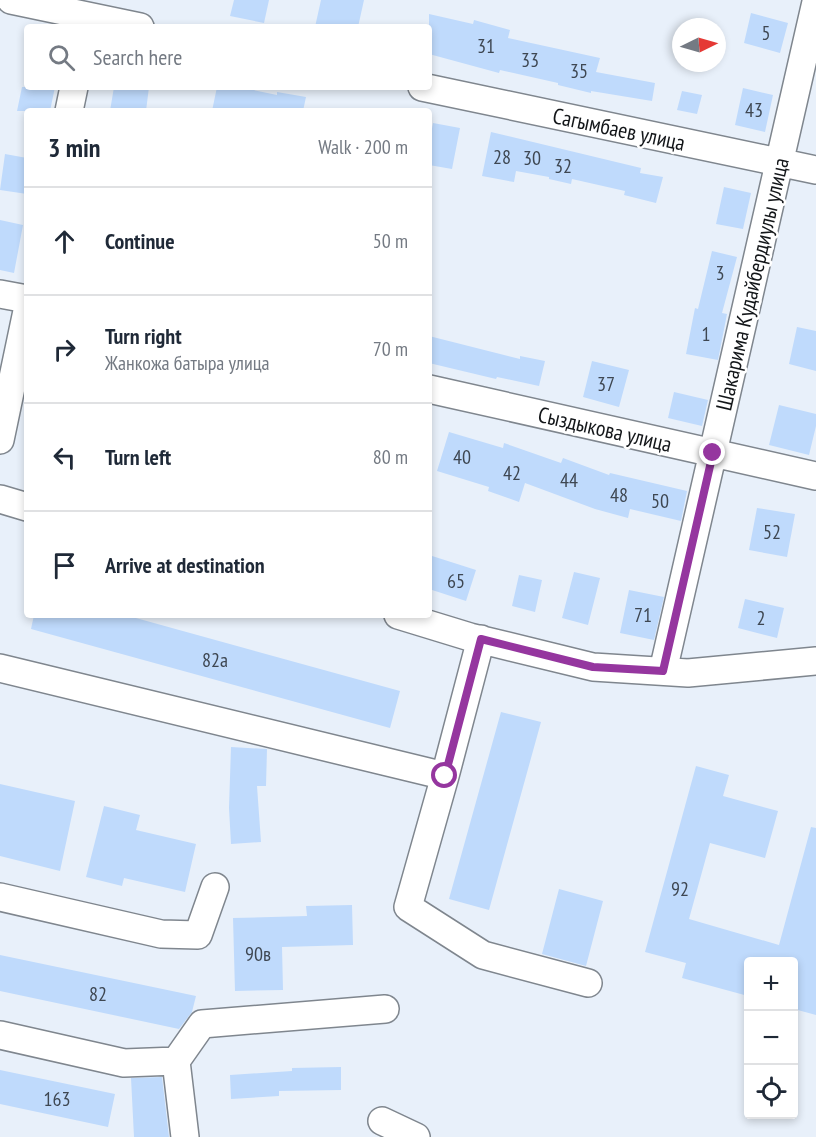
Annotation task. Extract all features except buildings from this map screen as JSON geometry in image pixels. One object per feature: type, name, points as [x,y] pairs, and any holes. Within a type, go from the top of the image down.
[{"type":"street","points":[[11,0],[89,14],[128,24]]},
{"type":"street","name":"Шакарима Кудайбердиулы улица","points":[[663,671],[816,2]]},
{"type":"street","name":"Сагымбаев улица","points":[[432,89],[816,170]]},
{"type":"street","points":[[70,108],[73,90]]},
{"type":"street","points":[[0,294],[24,298]]},
{"type":"street","points":[[0,440],[24,325]]},
{"type":"street","name":"Сыздыкова улица","points":[[432,391],[816,476]]},
{"type":"street","points":[[0,500],[24,506]]},
{"type":"street","points":[[408,618],[593,667],[688,673],[816,661]]},
{"type":"street","points":[[481,639],[408,907],[483,956],[588,983]]},
{"type":"street","points":[[0,668],[445,776]]},
{"type":"street","points":[[0,897],[160,934],[198,935],[214,887]]},
{"type":"street","points":[[185,1137],[176,1061],[202,1024],[385,1009]]},
{"type":"street","points":[[0,1035],[124,1063],[176,1061]]},
{"type":"street","points":[[382,1121],[416,1137]]},
{"type":"route","points":[[445,776],[481,639],[593,667],[663,671],[713,453]]}]
